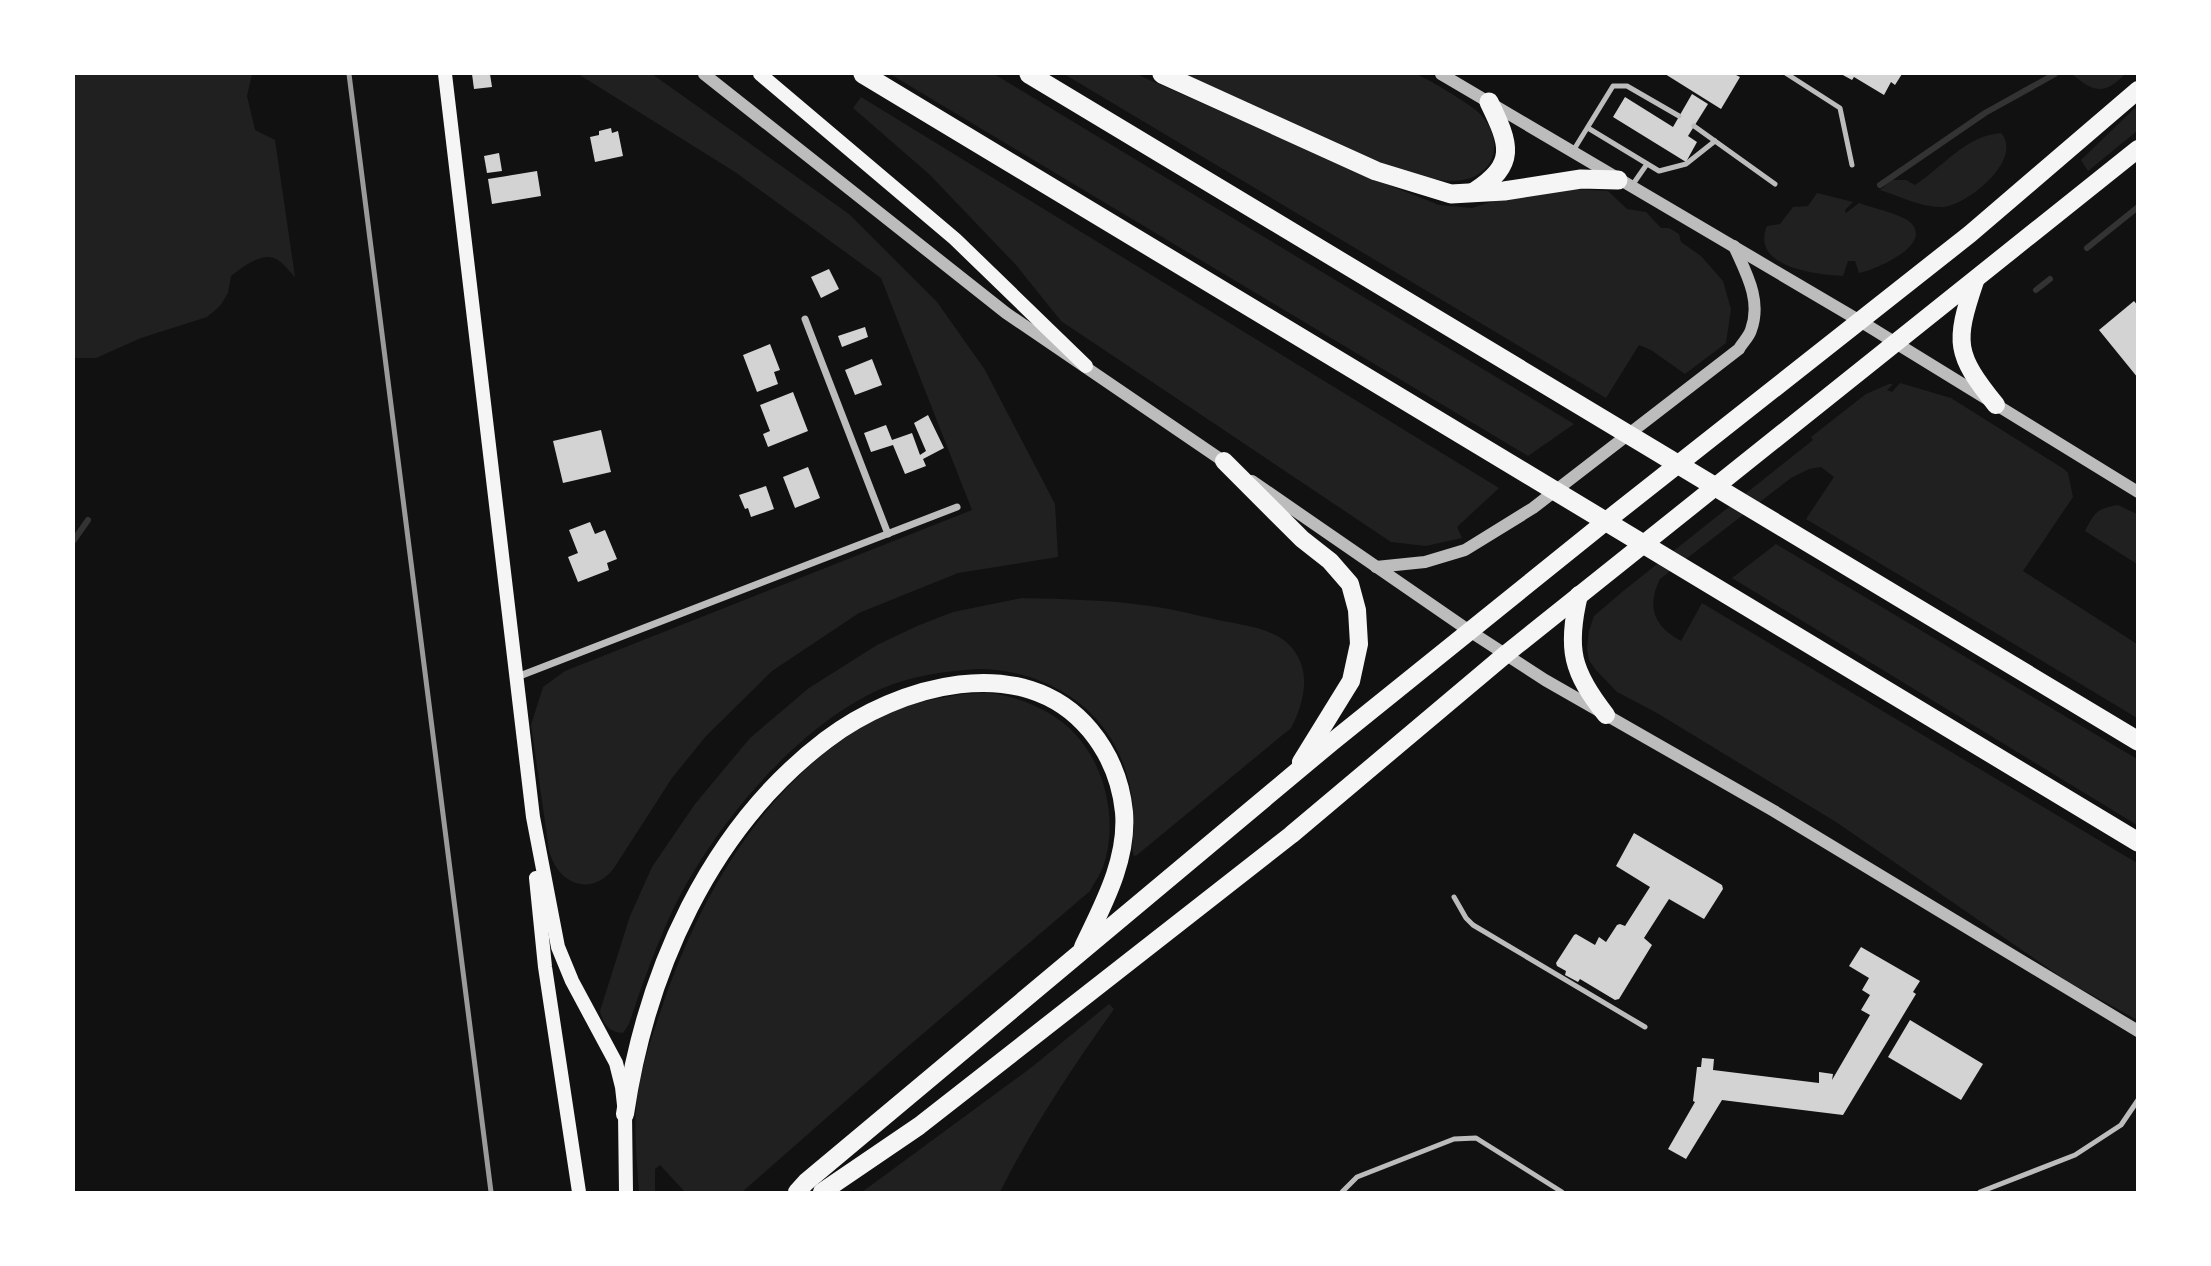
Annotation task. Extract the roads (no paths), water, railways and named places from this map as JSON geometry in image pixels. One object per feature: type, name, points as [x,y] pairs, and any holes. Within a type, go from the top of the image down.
[{"type":"highway","points":[[863,74],[2137,842]]},
{"type":"highway","points":[[1029,74],[2137,741]]},
{"type":"highway","points":[[1162,74],[1376,171],[1451,194],[1471,194],[1581,179],[1625,183]]},
{"type":"highway","points":[[1471,194],[1492,180],[1502,168],[1506,154],[1499,122],[1489,102]]},
{"type":"main road","points":[[445,74],[533,817],[545,967],[579,1192]]},
{"type":"main road","points":[[760,74],[955,239],[1086,366]]},
{"type":"main road","points":[[797,1192],[1295,774],[1615,514],[1970,234],[2137,90]]},
{"type":"main road","points":[[822,1192],[919,1126],[1291,835],[1506,654],[2137,149]]},
{"type":"main road","points":[[1975,281],[1961,329],[1961,345],[1976,381],[1996,405]]},
{"type":"main road","points":[[1223,461],[1302,539],[1330,561],[1350,584],[1357,610],[1359,644],[1351,681],[1295,774]]},
{"type":"main road","points":[[1579,595],[1572,638],[1577,672],[1606,715]]},
{"type":"main road","points":[[625,1114],[638,1042],[653,994],[678,928],[703,881],[738,830],[795,765],[849,725],[904,697],[955,684],[979,683],[1027,689],[1066,707],[1101,743],[1121,790],[1124,831],[1112,885],[1080,952]]},
{"type":"main road","points":[[533,817],[558,947],[580,999],[616,1063],[625,1114],[626,1192]]},
{"type":"street","points":[[704,74],[1006,313],[1471,632],[1606,715],[1897,884],[2137,1031]]},
{"type":"street","points":[[1441,74],[1860,321],[2137,492]]},
{"type":"street","points":[[1376,567],[1425,562],[1465,550],[1533,508],[1738,349],[1751,331],[1754,309],[1753,288],[1734,246]]},
{"type":"street","points":[[805,319],[888,534]]},
{"type":"street","points":[[516,677],[957,507]]},
{"type":"lane","points":[[1787,74],[1840,108],[1852,165]]},
{"type":"lane","points":[[1573,152],[1613,86],[1627,86],[1679,116]]},
{"type":"lane","points":[[1695,126],[1775,184]]},
{"type":"lane","points":[[1588,128],[1659,171],[1686,164],[1715,141]]},
{"type":"lane","points":[[1625,183],[1647,164]]},
{"type":"lane","points":[[1454,897],[1473,925],[1645,1027]]},
{"type":"lane","points":[[1980,1192],[2075,1156],[2121,1125],[2137,1100]]},
{"type":"lane","points":[[1342,1192],[1357,1177],[1454,1139],[1476,1138],[1562,1192]]},
{"type":"waterway","points":[[1880,185],[1985,113],[2055,74]]},
{"type":"waterway","points":[[2087,248],[2138,207]]},
{"type":"waterway","points":[[2036,290],[2050,279]]},
{"type":"waterway","points":[[74,540],[88,520]]},
{"type":"railway","points":[[349,74],[491,1192]]}]
